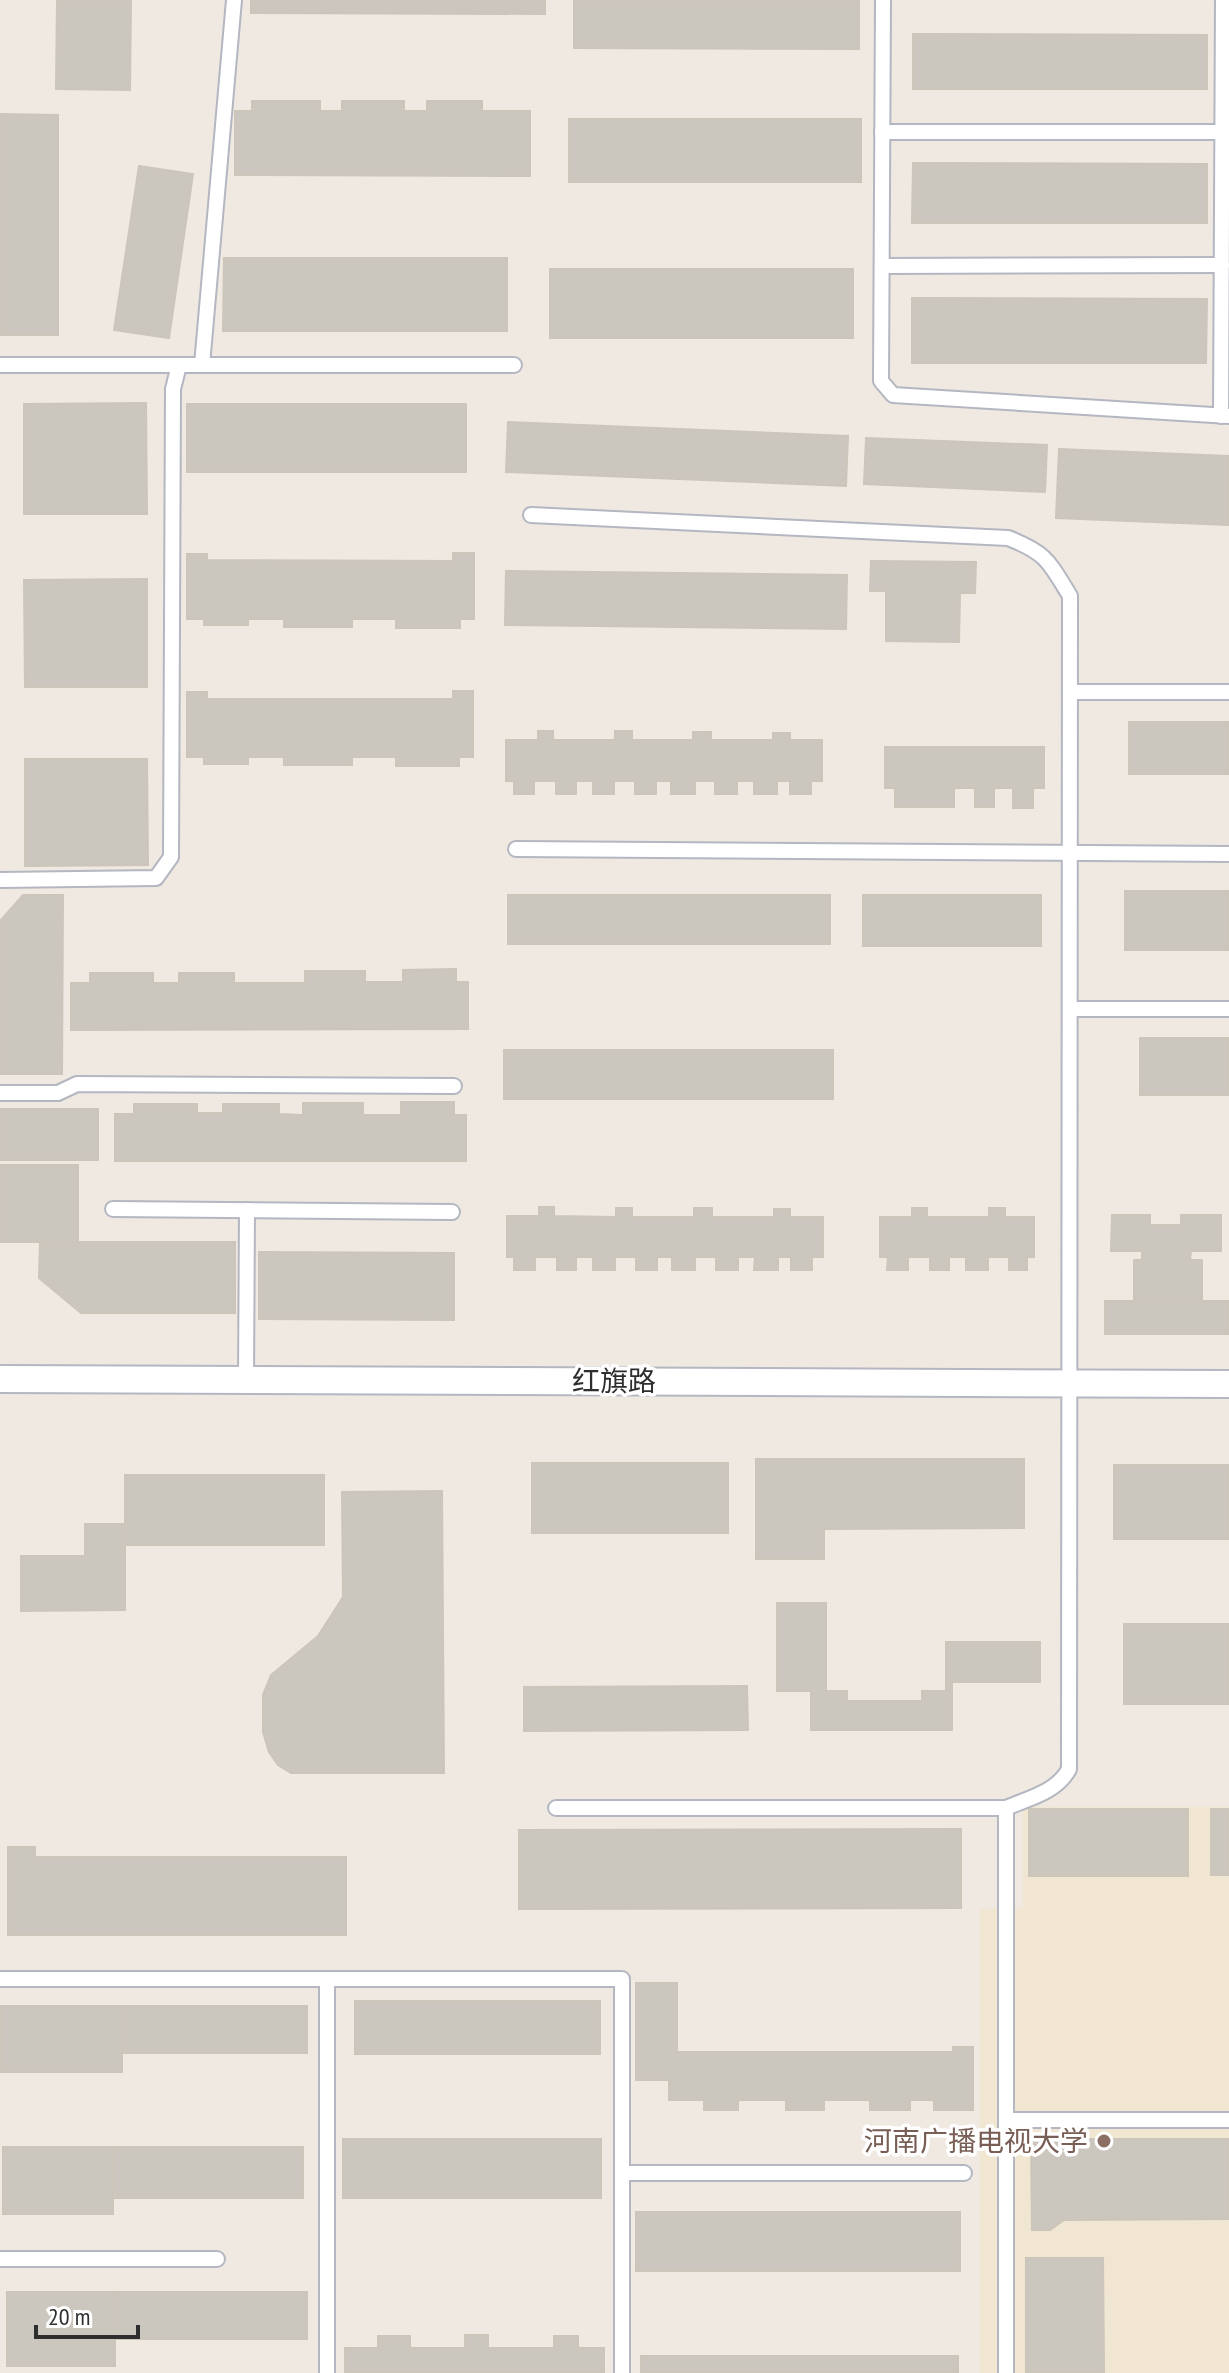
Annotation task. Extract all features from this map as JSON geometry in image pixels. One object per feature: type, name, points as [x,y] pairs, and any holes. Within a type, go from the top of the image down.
[{"type":"street","name":"红旗路","points":[[0,1379],[1229,1384]]},
{"type":"lane","points":[[202,365],[234,0]]},
{"type":"lane","points":[[883,0],[881,381],[893,395],[1225,416],[1222,132],[1226,110],[1223,0]]},
{"type":"lane","points":[[882,132],[1222,132]]},
{"type":"lane","points":[[882,266],[1222,265]]},
{"type":"lane","points":[[0,365],[514,365]]},
{"type":"lane","points":[[0,880],[156,878],[171,857],[173,389],[179,365]]},
{"type":"lane","points":[[531,515],[1008,538],[1034,548],[1051,564],[1070,596],[1069,1769],[1064,1779],[1046,1792],[1006,1808],[556,1808]]},
{"type":"lane","points":[[1070,692],[1229,692]]},
{"type":"lane","points":[[516,849],[1229,854]]},
{"type":"lane","points":[[1071,1009],[1229,1009]]},
{"type":"lane","points":[[0,1093],[58,1093],[77,1084],[454,1086]]},
{"type":"lane","points":[[113,1209],[452,1212]]},
{"type":"lane","points":[[246,1380],[247,1210]]},
{"type":"lane","points":[[1006,1808],[1006,2373]]},
{"type":"lane","points":[[0,1979],[622,1979],[622,2373]]},
{"type":"lane","points":[[327,1979],[327,2373]]},
{"type":"lane","points":[[1006,2120],[1229,2120]]},
{"type":"lane","points":[[622,2173],[964,2173]]},
{"type":"lane","points":[[0,2259],[217,2259]]},
{"type":"shaded area","name":"河南广播电视大学","points":[[1023,1807],[1229,1807],[1229,2373],[980,2373],[980,1909],[1023,1908]]},
{"type":"building","points":[[57,0],[131,0],[130,90],[56,89]]},
{"type":"building","points":[[251,0],[545,0],[545,14],[251,13]]},
{"type":"building","points":[[574,0],[859,0],[859,49],[574,48]]},
{"type":"building","points":[[913,34],[1207,35],[1207,89],[913,89]]},
{"type":"building","points":[[252,101],[320,101],[320,111],[342,111],[342,101],[404,101],[404,111],[427,111],[427,101],[482,101],[482,111],[530,111],[530,176],[235,175],[235,111],[252,111]]},
{"type":"building","points":[[0,114],[58,115],[58,335],[0,335]]},
{"type":"building","points":[[569,119],[861,119],[861,182],[569,182]]},
{"type":"building","points":[[913,163],[1207,164],[1207,223],[912,223]]},
{"type":"building","points":[[139,166],[193,174],[169,338],[114,330]]},
{"type":"building","points":[[224,258],[507,258],[507,331],[223,331]]},
{"type":"building","points":[[550,269],[853,269],[853,338],[550,338]]},
{"type":"building","points":[[912,298],[1207,299],[1206,363],[912,363]]},
{"type":"building","points":[[146,403],[147,514],[24,514],[24,404]]},
{"type":"building","points":[[187,404],[466,404],[466,472],[187,472]]},
{"type":"building","points":[[508,422],[848,436],[846,486],[506,472]]},
{"type":"building","points":[[866,438],[1047,445],[1045,492],[864,484]]},
{"type":"building","points":[[1059,449],[1229,456],[1229,525],[1056,518]]},
{"type":"building","points":[[453,553],[474,553],[474,619],[460,619],[460,628],[396,628],[396,619],[352,619],[352,627],[284,627],[284,619],[248,619],[248,625],[204,625],[204,619],[187,619],[187,554],[207,554],[207,560],[453,561]]},
{"type":"building","points":[[871,561],[976,562],[975,593],[960,593],[959,642],[886,641],[886,591],[870,591]]},
{"type":"building","points":[[506,571],[847,575],[846,629],[505,625]]},
{"type":"building","points":[[147,579],[147,687],[25,687],[24,580]]},
{"type":"building","points":[[453,691],[473,691],[473,757],[459,757],[459,766],[396,766],[396,757],[352,757],[352,765],[284,765],[284,757],[248,757],[248,764],[204,764],[204,757],[187,757],[187,692],[207,692],[207,699],[453,699]]},
{"type":"building","points":[[1129,722],[1229,722],[1229,774],[1129,774]]},
{"type":"building","points":[[538,731],[553,731],[553,740],[615,740],[615,731],[632,731],[632,740],[693,740],[693,732],[711,732],[711,740],[773,740],[773,733],[790,733],[790,740],[822,740],[822,781],[811,781],[811,794],[790,794],[790,781],[777,781],[777,794],[754,794],[754,781],[737,781],[737,794],[715,794],[715,781],[695,781],[695,794],[671,794],[671,781],[656,781],[656,794],[635,794],[635,781],[614,781],[614,794],[593,794],[593,781],[576,781],[576,794],[556,794],[556,781],[534,781],[534,794],[514,794],[514,781],[506,781],[506,740],[538,740]]},
{"type":"building","points":[[885,747],[1044,747],[1044,788],[1033,788],[1033,808],[1013,808],[1013,788],[994,788],[994,807],[975,807],[975,788],[954,788],[954,807],[895,807],[895,788],[885,788]]},
{"type":"building","points":[[25,759],[147,759],[148,865],[25,866]]},
{"type":"building","points":[[1125,891],[1229,891],[1229,950],[1125,950]]},
{"type":"building","points":[[23,895],[63,895],[62,1074],[0,1074],[0,921]]},
{"type":"building","points":[[508,895],[830,895],[830,944],[508,944]]},
{"type":"building","points":[[863,895],[1041,895],[1041,946],[863,946]]},
{"type":"building","points":[[456,969],[456,982],[468,982],[468,1029],[71,1030],[71,983],[90,983],[90,973],[153,973],[153,983],[179,983],[179,973],[234,973],[234,983],[305,983],[305,971],[365,971],[365,982],[403,982],[403,970]]},
{"type":"building","points":[[1140,1038],[1229,1038],[1229,1095],[1140,1095]]},
{"type":"building","points":[[504,1050],[833,1050],[833,1099],[504,1099]]},
{"type":"building","points":[[401,1102],[454,1102],[454,1115],[466,1115],[466,1161],[115,1161],[115,1114],[134,1114],[134,1104],[197,1104],[197,1113],[223,1113],[223,1104],[279,1104],[279,1114],[303,1115],[303,1103],[363,1103],[363,1115],[401,1115]]},
{"type":"building","points":[[0,1109],[98,1109],[98,1160],[0,1160]]},
{"type":"building","points":[[0,1165],[78,1165],[78,1242],[0,1242]]},
{"type":"building","points":[[539,1207],[554,1207],[554,1216],[616,1217],[616,1208],[632,1208],[632,1217],[694,1217],[694,1208],[712,1208],[712,1217],[774,1217],[774,1209],[790,1209],[790,1217],[823,1217],[823,1257],[812,1257],[812,1270],[791,1270],[791,1257],[778,1257],[778,1270],[754,1270],[755,1257],[738,1257],[738,1270],[716,1270],[716,1257],[695,1257],[695,1270],[672,1270],[672,1257],[657,1257],[657,1270],[636,1270],[636,1257],[615,1257],[615,1270],[593,1270],[593,1257],[576,1257],[576,1270],[557,1270],[557,1257],[535,1257],[535,1270],[514,1270],[514,1257],[507,1257],[507,1216],[539,1216]]},
{"type":"building","points":[[912,1208],[927,1208],[927,1217],[989,1217],[989,1208],[1005,1208],[1005,1217],[1034,1217],[1034,1257],[1027,1257],[1027,1270],[1009,1270],[1009,1257],[988,1257],[988,1270],[966,1270],[966,1257],[949,1257],[949,1270],[930,1270],[930,1257],[908,1257],[908,1270],[887,1270],[888,1257],[880,1257],[880,1217],[912,1217]]},
{"type":"building","points":[[1112,1215],[1150,1215],[1150,1225],[1181,1225],[1181,1215],[1221,1215],[1221,1251],[1191,1251],[1190,1260],[1202,1260],[1202,1301],[1134,1301],[1134,1260],[1142,1260],[1142,1251],[1111,1251]]},
{"type":"building","points":[[40,1242],[235,1242],[235,1313],[81,1313],[39,1278]]},
{"type":"building","points":[[259,1252],[454,1253],[454,1320],[259,1319]]},
{"type":"building","points":[[1105,1301],[1229,1301],[1229,1334],[1105,1334]]},
{"type":"building","points":[[756,1459],[1024,1459],[1024,1528],[824,1529],[824,1559],[756,1559]]},
{"type":"building","points":[[532,1463],[728,1463],[728,1533],[532,1533]]},
{"type":"building","points":[[1114,1465],[1229,1465],[1229,1539],[1114,1539]]},
{"type":"building","points":[[125,1475],[324,1475],[324,1545],[125,1545]]},
{"type":"building","points":[[442,1491],[444,1773],[291,1773],[278,1765],[269,1752],[263,1732],[263,1695],[271,1675],[318,1636],[343,1597],[342,1492]]},
{"type":"building","points":[[85,1524],[125,1524],[125,1610],[21,1611],[21,1556],[85,1556]]},
{"type":"building","points":[[777,1603],[826,1603],[826,1691],[847,1691],[847,1701],[922,1701],[922,1691],[946,1691],[946,1642],[1040,1642],[1040,1682],[952,1682],[952,1730],[811,1730],[811,1691],[777,1691]]},
{"type":"building","points":[[1124,1624],[1229,1624],[1229,1704],[1124,1704]]},
{"type":"building","points":[[747,1686],[748,1730],[524,1731],[524,1687]]},
{"type":"building","points":[[1029,1809],[1188,1809],[1188,1876],[1029,1876]]},
{"type":"building","points":[[1211,1809],[1229,1809],[1229,1875],[1211,1875]]},
{"type":"building","points":[[961,1829],[961,1908],[519,1909],[519,1830]]},
{"type":"building","points":[[8,1847],[35,1847],[35,1857],[346,1857],[346,1935],[8,1935]]},
{"type":"building","points":[[636,1983],[677,1983],[677,2052],[953,2052],[953,2047],[973,2047],[973,2110],[934,2110],[934,2100],[910,2100],[910,2110],[870,2110],[870,2100],[824,2100],[824,2110],[786,2110],[786,2100],[738,2100],[738,2110],[704,2110],[704,2100],[669,2100],[669,2080],[636,2080]]},
{"type":"building","points":[[355,2001],[600,2001],[600,2054],[355,2054]]},
{"type":"building","points":[[1,2006],[122,2006],[122,2072],[1,2072]]},
{"type":"building","points":[[122,2006],[307,2006],[307,2053],[122,2053]]},
{"type":"building","points":[[343,2139],[601,2139],[601,2198],[343,2198]]},
{"type":"building","points":[[1031,2139],[1229,2139],[1229,2219],[1064,2220],[1050,2230],[1032,2230]]},
{"type":"building","points":[[3,2147],[113,2147],[113,2214],[3,2214]]},
{"type":"building","points":[[113,2147],[303,2147],[303,2198],[113,2198]]},
{"type":"building","points":[[636,2212],[960,2212],[960,2271],[636,2271]]},
{"type":"building","points":[[1026,2258],[1103,2258],[1104,2373],[1026,2373]]},
{"type":"building","points":[[7,2292],[115,2292],[115,2366],[7,2366]]},
{"type":"building","points":[[115,2292],[307,2292],[307,2339],[115,2339]]},
{"type":"building","points":[[465,2335],[488,2335],[488,2348],[554,2348],[554,2336],[578,2336],[578,2348],[604,2348],[604,2373],[345,2373],[345,2348],[378,2348],[378,2336],[410,2336],[410,2348],[465,2348]]},
{"type":"building","points":[[641,2356],[958,2356],[958,2373],[641,2373]]},
{"type":"place","name":"河南广播电视大学","points":[[1104,2141]]}]
